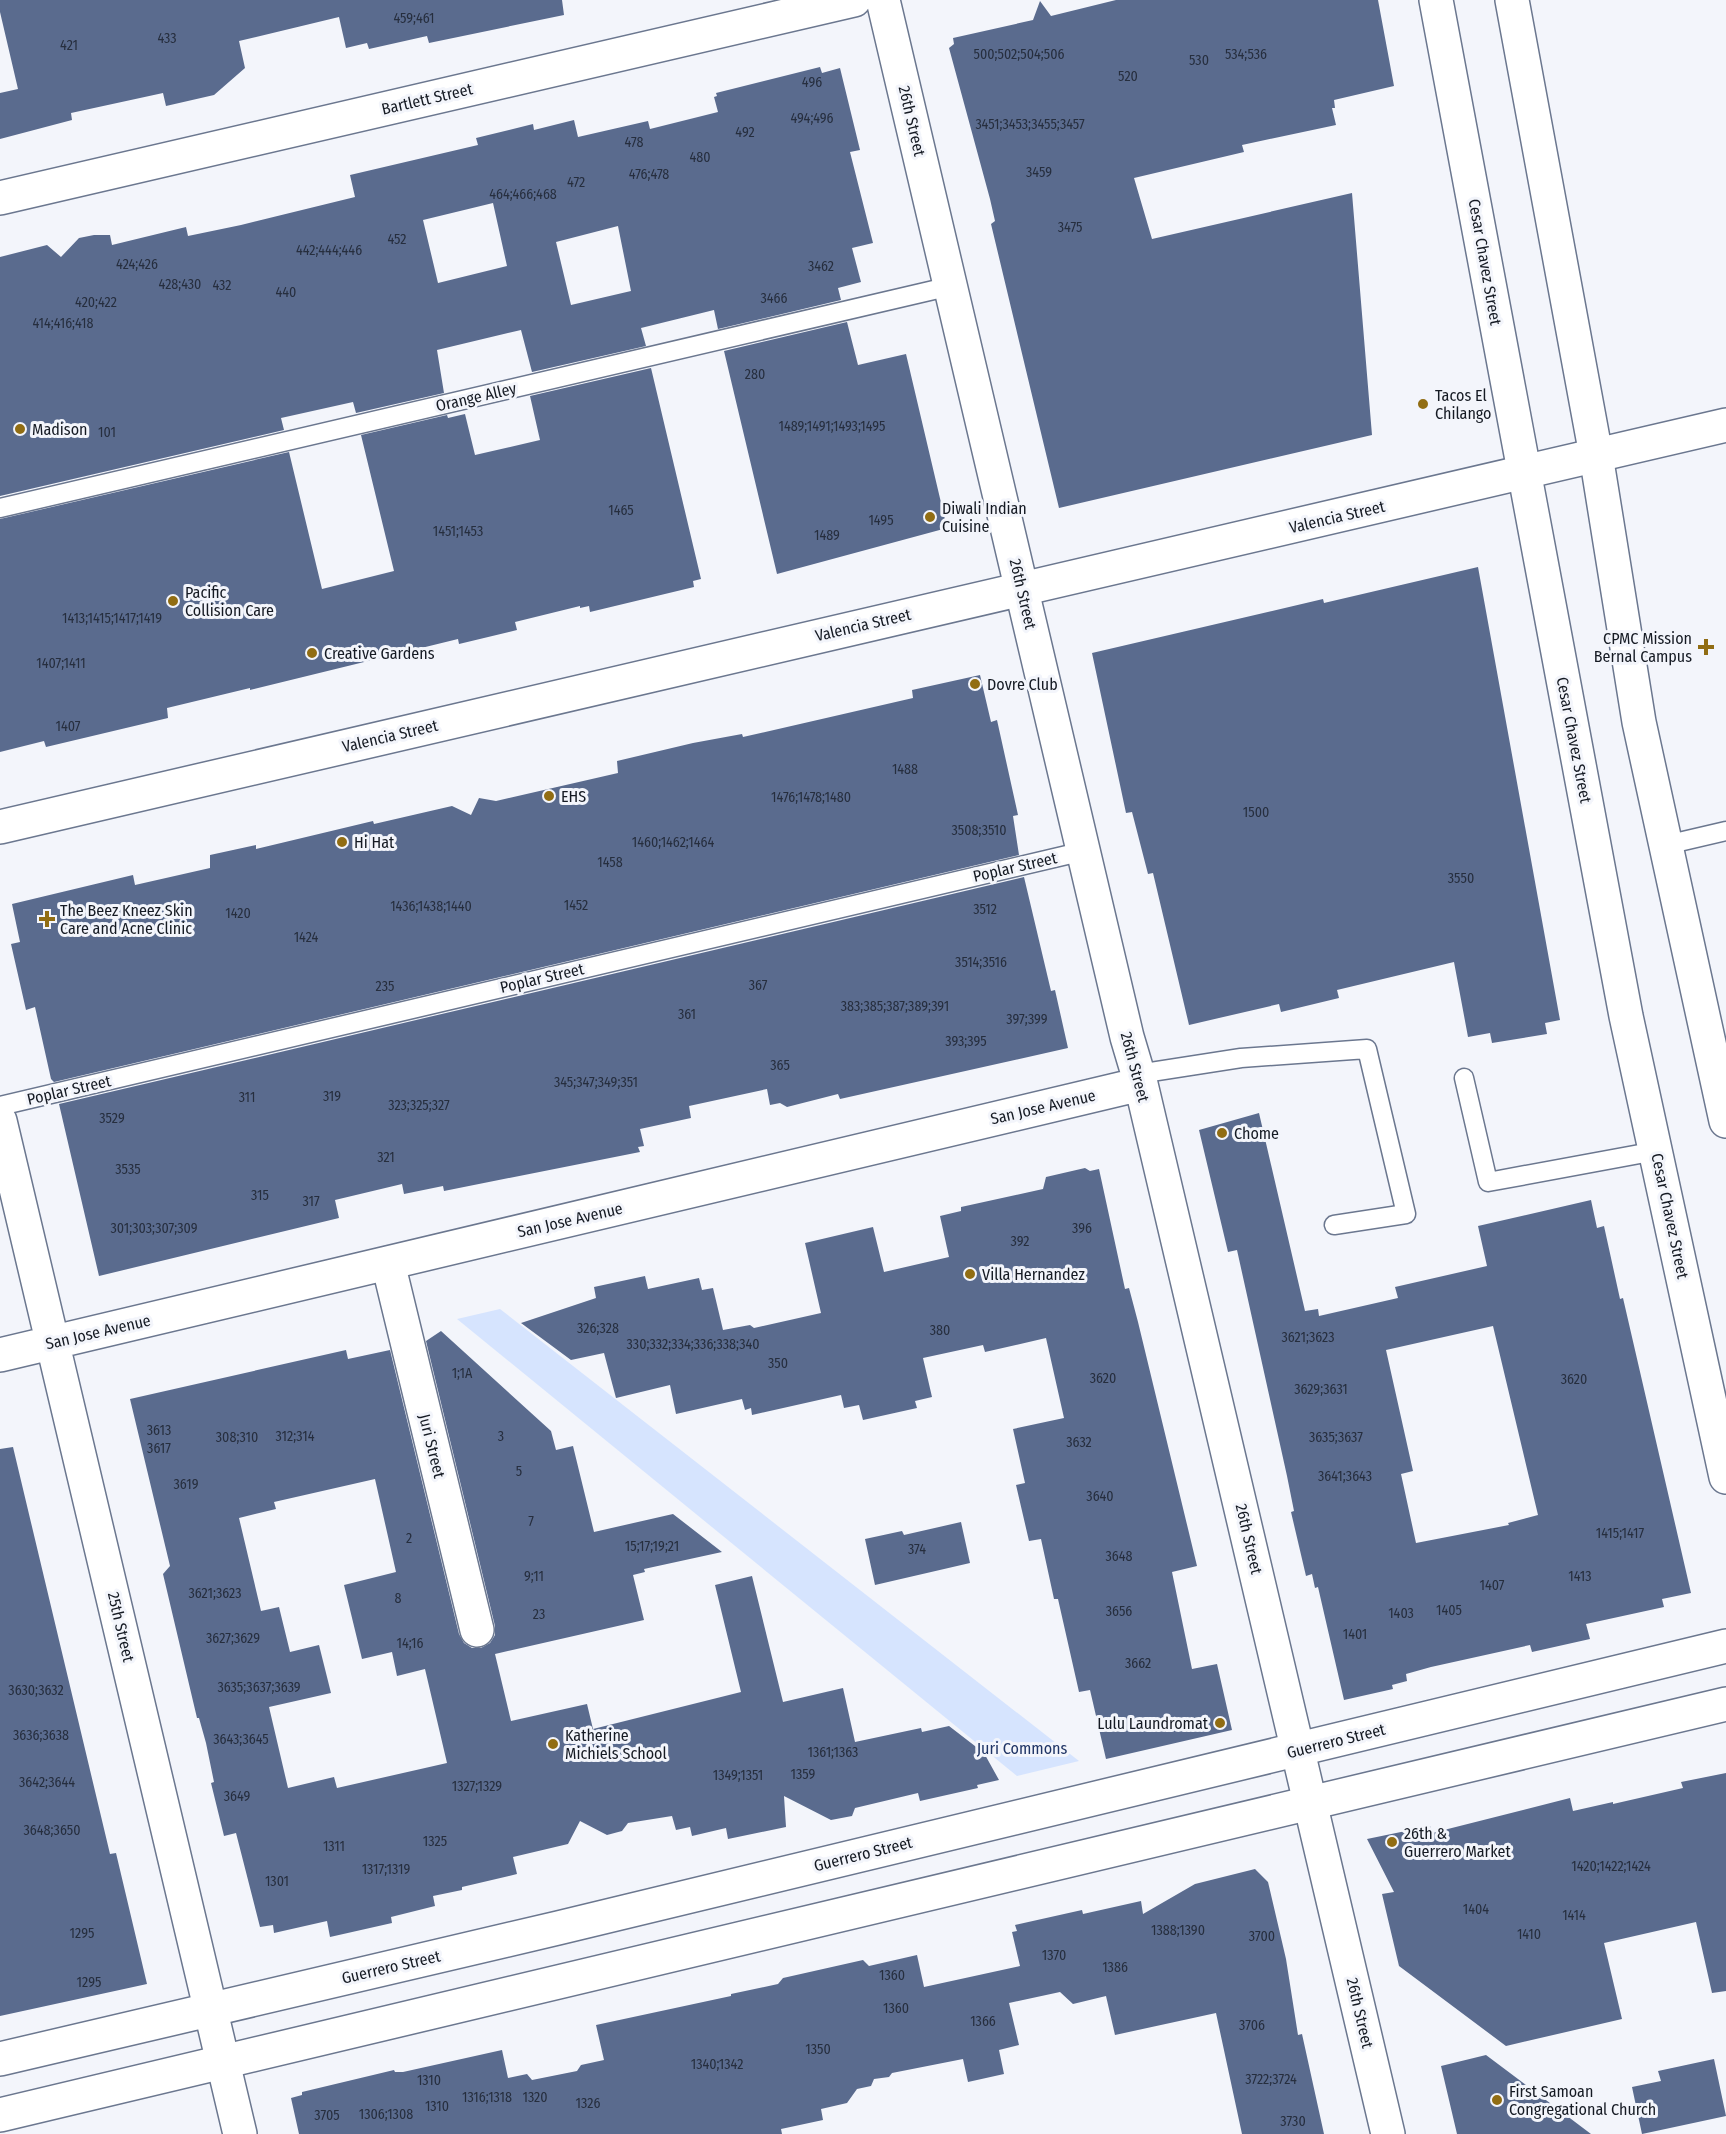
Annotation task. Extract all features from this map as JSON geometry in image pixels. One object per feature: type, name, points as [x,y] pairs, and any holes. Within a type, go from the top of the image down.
[{"type":"street","name":"Bartlett Street","points":[[0,198],[854,0]]},
{"type":"street","name":"26th Street","points":[[883,0],[1388,2134]]},
{"type":"street","name":"Cesar Chavez Street","points":[[1436,0],[1626,1016],[1726,1477]]},
{"type":"street","points":[[1512,0],[1596,455],[1639,722],[1726,1121]]},
{"type":"street","name":"Valencia Street","points":[[0,827],[832,632],[1022,591],[1726,425]]},
{"type":"street","name":"San Jose Avenue","points":[[0,1355],[388,1263],[1139,1079]]},
{"type":"street","name":"25th Street","points":[[0,1121],[240,2134]]},
{"type":"street","name":"Juri Street","points":[[388,1263],[477,1630]]},
{"type":"street","name":"Guerrero Street","points":[[0,2060],[1726,1646]]},
{"type":"street","points":[[0,2115],[1726,1704]]},
{"type":"lane","name":"Orange Alley","points":[[0,508],[951,286]]},
{"type":"lane","points":[[1666,845],[1726,831]]},
{"type":"lane","name":"Poplar Street","points":[[0,1106],[1084,851]]},
{"type":"lane","points":[[1139,1079],[1241,1058],[1367,1049],[1406,1214],[1334,1225]]},
{"type":"lane","points":[[1464,1078],[1488,1182],[1656,1151]]},
{"type":"green space","name":"Juri Commons","points":[[500,1309],[1079,1761],[1017,1776],[457,1319]]},
{"type":"building","points":[[0,0],[562,0],[564,15],[429,43],[427,36],[369,49],[367,43],[346,48],[339,17],[239,41],[245,68],[214,95],[166,106],[163,93],[71,113],[72,120],[0,139],[0,93],[18,89],[0,12]]},
{"type":"building","points":[[1116,0],[1378,0],[1394,86],[1334,100],[1335,108],[1332,108],[1336,125],[1242,145],[1244,152],[1134,178],[1152,239],[1352,193],[1372,435],[1059,508],[991,224],[995,221],[990,199],[949,48],[954,44],[953,38],[1033,20],[1040,1],[1051,16]]},
{"type":"building","points":[[820,67],[822,73],[840,68],[860,150],[850,152],[873,243],[852,248],[861,282],[838,288],[841,300],[718,329],[714,310],[641,328],[646,346],[532,372],[521,330],[437,350],[444,393],[356,413],[353,402],[281,418],[284,430],[0,496],[0,257],[47,245],[61,257],[79,238],[94,235],[110,235],[112,245],[186,227],[188,236],[241,225],[355,197],[350,175],[478,145],[476,138],[533,124],[534,130],[574,120],[578,137],[648,121],[650,129],[718,112],[714,97],[717,96],[716,93]],"holes":[[[493,203],[507,266],[438,283],[423,220]],[[618,226],[631,291],[571,305],[556,242]]]},
{"type":"building","points":[[847,322],[858,365],[906,354],[947,528],[777,574],[724,351]]},
{"type":"building","points":[[651,368],[701,579],[693,581],[694,587],[590,612],[589,606],[580,608],[580,606],[515,622],[517,630],[459,644],[458,639],[167,708],[168,718],[46,747],[44,741],[0,752],[0,519],[289,452],[322,589],[394,571],[361,435],[447,415],[448,418],[465,414],[475,455],[540,440],[530,396]]},
{"type":"building","points":[[1478,567],[1560,1020],[1545,1023],[1547,1034],[1492,1043],[1490,1033],[1468,1037],[1454,962],[1337,990],[1339,998],[1281,1012],[1279,1004],[1189,1025],[1153,873],[1148,874],[1132,812],[1126,813],[1092,653],[1323,599],[1324,603]]},
{"type":"building","points":[[980,675],[991,722],[997,720],[1018,815],[1013,816],[1019,855],[54,1082],[51,1079],[35,1007],[26,1010],[11,944],[20,942],[12,904],[133,875],[135,885],[210,868],[210,855],[256,845],[256,849],[373,821],[374,824],[452,806],[471,815],[479,798],[496,801],[618,773],[617,761],[693,743],[742,734],[743,737],[913,698],[912,690]]},
{"type":"building","points":[[1024,877],[1051,991],[1055,990],[1068,1048],[840,1099],[838,1094],[787,1107],[780,1103],[770,1105],[767,1089],[689,1106],[691,1118],[640,1129],[644,1146],[638,1147],[640,1152],[444,1191],[443,1186],[404,1194],[402,1184],[335,1200],[339,1218],[99,1276],[59,1104]]},
{"type":"building","points":[[1259,1113],[1305,1311],[1318,1309],[1319,1316],[1398,1298],[1395,1287],[1487,1266],[1478,1226],[1591,1200],[1597,1228],[1604,1226],[1620,1299],[1623,1298],[1691,1593],[1662,1599],[1664,1607],[1586,1624],[1590,1639],[1532,1652],[1530,1645],[1431,1667],[1406,1674],[1407,1681],[1392,1685],[1393,1689],[1344,1700],[1318,1587],[1315,1588],[1312,1574],[1306,1576],[1291,1512],[1294,1511],[1287,1476],[1237,1250],[1228,1252],[1199,1130]],"holes":[[[1493,1326],[1538,1515],[1508,1523],[1509,1525],[1416,1543],[1401,1474],[1413,1471],[1386,1350]]]},
{"type":"building","points":[[1085,1168],[1090,1171],[1099,1169],[1125,1289],[1129,1288],[1138,1322],[1197,1566],[1172,1572],[1192,1669],[1217,1664],[1232,1730],[1106,1759],[1090,1690],[1079,1692],[1058,1599],[1054,1599],[1041,1539],[1029,1541],[1016,1485],[1025,1483],[1013,1429],[1064,1418],[1046,1338],[985,1352],[983,1345],[923,1358],[932,1397],[915,1401],[917,1408],[863,1420],[859,1405],[844,1408],[841,1395],[752,1415],[751,1408],[745,1410],[742,1399],[676,1414],[670,1385],[616,1398],[604,1353],[571,1360],[521,1323],[596,1298],[594,1287],[645,1276],[648,1289],[699,1278],[702,1290],[713,1288],[723,1330],[750,1325],[754,1328],[821,1313],[805,1243],[873,1227],[884,1272],[949,1257],[940,1216],[961,1211],[961,1207],[1043,1189],[1046,1177]]},
{"type":"building","points":[[441,1331],[551,1431],[556,1450],[573,1446],[594,1532],[673,1514],[722,1552],[644,1569],[645,1572],[633,1575],[644,1620],[495,1654],[511,1721],[587,1704],[593,1729],[741,1692],[715,1585],[752,1576],[783,1702],[843,1688],[855,1742],[921,1728],[922,1732],[949,1726],[984,1753],[999,1780],[977,1785],[978,1788],[920,1801],[918,1793],[855,1808],[852,1816],[831,1820],[784,1796],[786,1827],[728,1839],[726,1828],[692,1836],[690,1827],[676,1830],[672,1816],[628,1823],[622,1831],[607,1835],[580,1821],[568,1844],[513,1857],[517,1874],[433,1896],[435,1906],[391,1917],[392,1923],[330,1937],[327,1921],[274,1933],[273,1925],[260,1927],[236,1833],[224,1836],[211,1783],[214,1782],[206,1743],[199,1718],[197,1718],[163,1574],[170,1566],[130,1399],[346,1350],[348,1359],[390,1350],[459,1634],[464,1643],[472,1648],[481,1648],[490,1643],[495,1635],[495,1626],[426,1341]],"holes":[[[375,1479],[396,1572],[344,1585],[362,1659],[392,1652],[397,1676],[425,1669],[447,1763],[337,1788],[334,1777],[288,1788],[269,1707],[331,1693],[319,1645],[290,1652],[279,1607],[261,1611],[239,1518],[276,1509],[274,1502]]]},
{"type":"building","points":[[13,1447],[110,1854],[116,1853],[147,1984],[0,2016],[0,1449]]},
{"type":"building","points":[[961,1522],[970,1563],[875,1585],[865,1539],[902,1531],[904,1535]]},
{"type":"building","points":[[1726,1773],[1726,1991],[1712,1993],[1696,1922],[1604,1943],[1622,2019],[1506,2046],[1399,1966],[1382,1894],[1394,1892],[1367,1839],[1430,1826],[1432,1833],[1570,1798],[1573,1811],[1613,1802],[1613,1804],[1683,1788],[1681,1782]]},
{"type":"building","points":[[1255,1869],[1268,1882],[1286,1959],[1298,2035],[1302,2034],[1324,2134],[1242,2134],[1216,2013],[1115,2035],[1106,1996],[1073,2004],[1060,1992],[1009,2003],[1019,2045],[999,2050],[1004,2074],[968,2082],[963,2059],[892,2073],[889,2077],[874,2079],[871,2086],[857,2089],[847,2103],[821,2109],[823,2120],[781,2129],[782,2134],[299,2134],[291,2098],[302,2095],[302,2092],[394,2070],[403,2072],[502,2050],[508,2078],[527,2074],[532,2080],[577,2071],[581,2065],[604,2060],[596,2025],[731,1996],[731,1994],[778,1984],[783,1978],[863,1960],[869,1966],[917,1955],[924,1987],[1020,1966],[1012,1932],[1017,1931],[1015,1925],[1082,1910],[1083,1914],[1141,1901],[1143,1914],[1195,1884]]},
{"type":"building","name":"First Samoan Congregational Church","points":[[1486,2055],[1591,2134],[1457,2134],[1441,2066]]},
{"type":"building","points":[[1714,2059],[1726,2116],[1642,2134],[1632,2087],[1661,2081],[1658,2071]]},
{"type":"place","name":"Tacos El Chilango","points":[[1423,404]]},
{"type":"place","name":"Madison","points":[[20,429]]},
{"type":"place","name":"Diwali Indian Cuisine","points":[[930,517]]},
{"type":"place","name":"Pacific Collision Care","points":[[173,601]]},
{"type":"place","name":"CPMC Mission Bernal Campus","points":[[1706,647]]},
{"type":"place","name":"Creative Gardens","points":[[312,653]]},
{"type":"place","name":"Dovre Club","points":[[975,684]]},
{"type":"place","name":"EHS","points":[[549,796]]},
{"type":"place","name":"Hi Hat","points":[[342,842]]},
{"type":"place","name":"The Beez Kneez Skin Care and Acne Clinic","points":[[47,919]]},
{"type":"place","name":"Chome","points":[[1222,1133]]},
{"type":"place","name":"Villa Hernandez","points":[[970,1274]]},
{"type":"place","name":"Lulu Laundromat","points":[[1220,1723]]},
{"type":"place","name":"Katherine Michiels School","points":[[553,1744]]},
{"type":"place","name":"26th & Guerrero Market","points":[[1392,1842]]},
{"type":"place","name":"First Samoan Congregational Church","points":[[1497,2100]]}]
